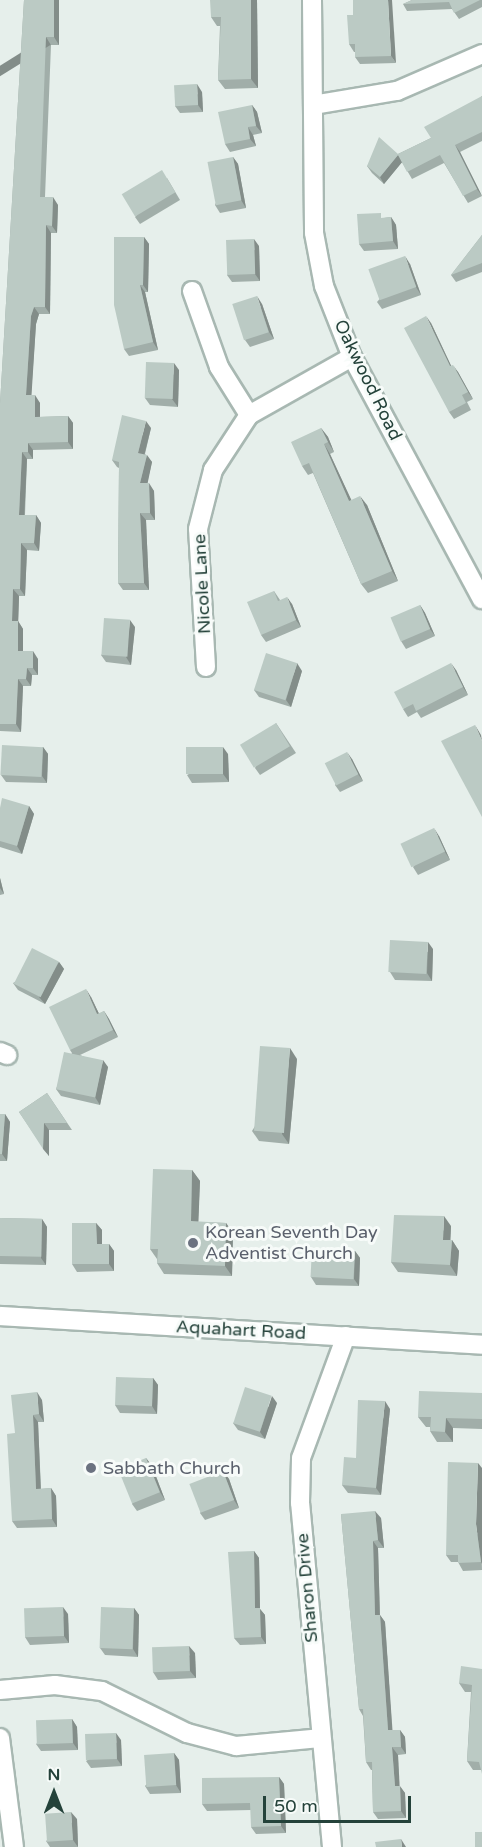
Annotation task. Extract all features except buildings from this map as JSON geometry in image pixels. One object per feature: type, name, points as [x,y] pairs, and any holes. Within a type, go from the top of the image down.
[{"type":"street","name":"Oakwood Road","points":[[312,0],[314,234],[324,286],[352,357],[482,599]]},
{"type":"street","points":[[312,105],[397,91],[482,54]]},
{"type":"street","points":[[192,291],[219,367],[249,415]]},
{"type":"street","name":"Nicole Lane","points":[[206,667],[198,529],[213,470],[249,415],[352,357]]},
{"type":"street","name":"Aquahart Road","points":[[0,1316],[482,1346]]},
{"type":"street","name":"Sharon Drive","points":[[332,1847],[320,1738],[300,1503],[301,1458],[346,1336]]},
{"type":"street","points":[[0,1690],[55,1684],[102,1691],[187,1733],[236,1746],[320,1738]]},
{"type":"street","points":[[0,1737],[14,1847]]},
{"type":"place","name":"Korean Seventh Day Adventist Church","points":[[193,1243]]},
{"type":"place","name":"Sabbath Church","points":[[91,1468]]}]
